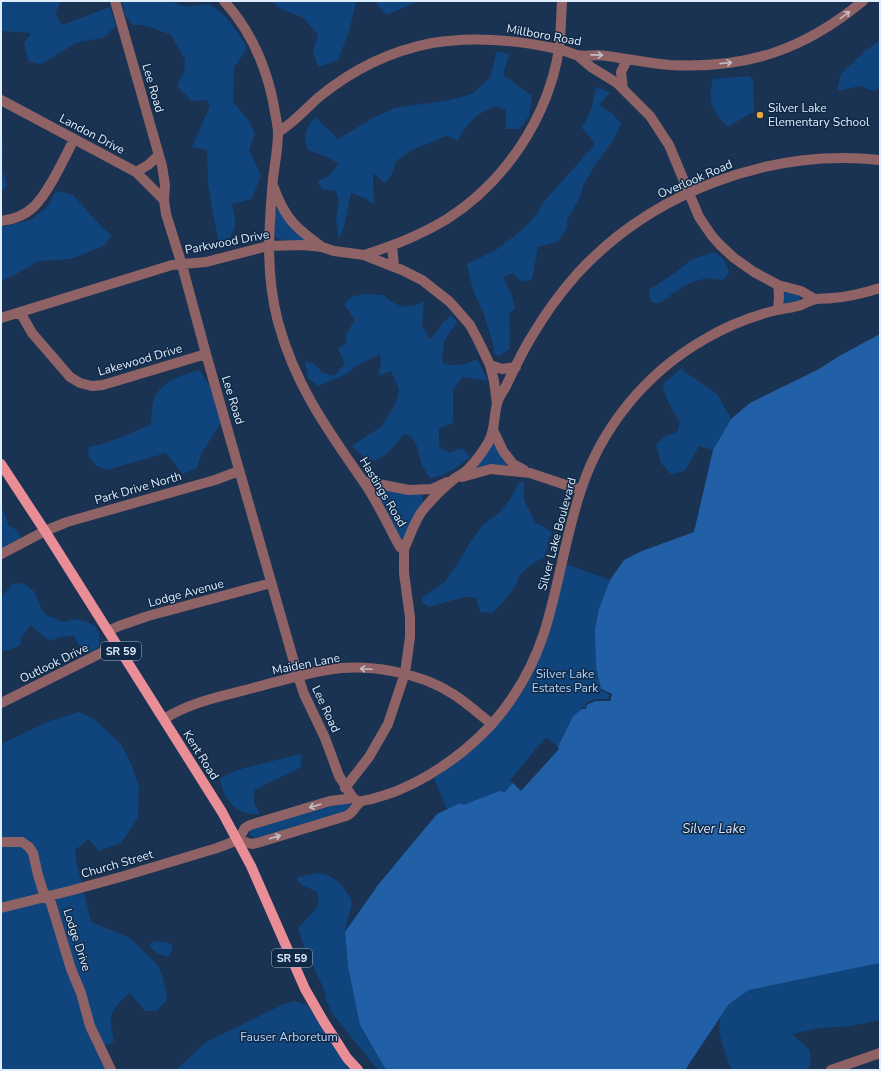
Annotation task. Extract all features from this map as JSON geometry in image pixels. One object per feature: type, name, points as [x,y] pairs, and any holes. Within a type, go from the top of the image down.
[{"type":"main road","name":"Kent Road","points":[[1,464],[164,719],[238,840],[305,989],[347,1058],[358,1070]]},
{"type":"street","name":"Lee Road","points":[[115,1],[159,155],[165,185],[164,200],[166,214],[182,265],[298,676],[304,694],[325,738],[339,776],[346,788],[356,800]]},
{"type":"street","name":"Hastings Road","points":[[224,1],[248,33],[258,52],[269,84],[278,132],[268,246],[269,272],[274,304],[286,347],[291,362],[314,408],[363,481],[400,547],[404,549]]},
{"type":"street","points":[[364,255],[392,246],[455,214],[472,200],[505,167],[520,147],[538,115],[553,74],[559,49],[562,1]]},
{"type":"street","name":"Millboro Road","points":[[278,132],[291,124],[316,100],[344,78],[369,64],[404,50],[448,41],[481,39],[514,42],[559,49],[577,55],[600,55],[627,60],[669,64],[703,65],[742,61],[769,55],[789,48],[817,34],[839,20],[863,1]]},
{"type":"street","points":[[577,55],[591,67],[623,89],[642,107],[657,126],[672,150],[699,217],[720,245],[746,267],[778,285],[801,291],[815,299]]},
{"type":"street","points":[[623,89],[621,72],[627,60]]},
{"type":"street","name":"Landon Drive","points":[[1,100],[136,172],[164,200]]},
{"type":"street","points":[[1,221],[22,215],[37,204],[45,193],[74,139]]},
{"type":"street","points":[[136,172],[148,165],[159,155]]},
{"type":"street","name":"Overlook Road","points":[[454,479],[470,468],[483,451],[494,430],[497,405],[532,336],[549,309],[578,274],[610,244],[633,226],[657,210],[690,193],[739,174],[776,165],[831,159],[880,160]]},
{"type":"street","name":"Hastings Road","points":[[273,184],[280,203],[287,216],[300,232],[322,247]]},
{"type":"street","name":"Parkwood Drive","points":[[1,318],[172,265],[206,262],[268,246],[303,245],[322,247],[334,251],[364,255],[394,266],[422,280],[450,302],[470,325],[490,365],[497,405]]},
{"type":"street","points":[[392,246],[394,266]]},
{"type":"street","points":[[778,285],[778,310]]},
{"type":"street","name":"Silver Lake Boulevard","points":[[356,800],[353,811],[346,816],[257,843],[252,844],[238,840],[245,828],[250,825],[330,801],[356,800],[398,790],[436,770],[465,750],[492,724],[523,680],[544,634],[581,490],[594,457],[608,432],[630,401],[651,378],[678,356],[711,335],[735,324],[778,310],[800,305],[815,299],[843,297],[880,288]]},
{"type":"street","name":"Lakewood Drive","points":[[20,312],[32,333],[65,373],[80,383],[92,386],[103,385],[206,354]]},
{"type":"street","points":[[490,365],[502,369],[516,367]]},
{"type":"street","points":[[494,430],[503,451],[513,464],[530,473],[581,490]]},
{"type":"street","points":[[363,481],[409,490],[432,489],[454,479],[491,469],[530,473]]},
{"type":"street","name":"Park Drive North","points":[[1,554],[45,531],[67,522],[215,480],[239,471]]},
{"type":"street","points":[[346,788],[369,756],[388,724],[404,673],[410,637],[410,617],[404,573],[404,549],[422,511],[454,479]]},
{"type":"street","name":"Lodge Avenue","points":[[108,631],[148,616],[271,583]]},
{"type":"street","name":"Outlook Drive","points":[[1,703],[117,645]]},
{"type":"street","name":"Maiden Lane","points":[[164,719],[178,710],[198,704],[298,676],[345,668],[404,673],[453,694],[492,724]]},
{"type":"street","name":"Church Street","points":[[1,908],[124,876],[238,840]]},
{"type":"street","name":"Lodge Drive","points":[[1,842],[22,842],[29,847],[33,853],[41,886],[51,903],[90,1026],[111,1070]]},
{"type":"street","points":[[830,1070],[880,1052]]},
{"type":"green space","points":[[1,1],[61,1],[55,14],[62,25],[110,7],[116,26],[103,38],[78,42],[41,64],[29,62],[24,44],[31,33],[1,31]]},
{"type":"green space","points":[[122,1],[172,1],[176,4],[185,6],[209,4],[224,15],[241,37],[247,48],[234,68],[233,102],[249,121],[255,134],[249,150],[261,175],[252,199],[232,204],[235,224],[233,232],[226,243],[218,240],[208,185],[207,150],[192,147],[210,106],[206,100],[192,101],[177,86],[184,72],[185,60],[171,35],[142,25],[133,25],[125,16]]},
{"type":"green space","points":[[270,1],[362,1],[356,3],[348,34],[338,60],[318,67],[313,51],[318,34],[302,17],[283,10]]},
{"type":"green space","points":[[374,1],[419,1],[386,15]]},
{"type":"green space","points":[[880,40],[880,88],[873,91],[860,86],[837,91],[841,74],[865,51]]},
{"type":"green space","points":[[497,51],[509,54],[503,75],[532,96],[529,116],[519,129],[506,129],[506,110],[496,106],[478,115],[466,128],[458,140],[446,136],[412,150],[396,161],[391,176],[385,183],[373,173],[375,205],[365,198],[351,193],[344,226],[339,240],[336,218],[339,202],[336,191],[323,189],[317,181],[329,176],[339,164],[327,157],[308,150],[305,136],[309,125],[315,117],[338,139],[373,118],[394,108],[450,100],[472,94],[490,78]]},
{"type":"green space","points":[[749,76],[753,80],[754,111],[728,127],[712,106],[711,88],[713,79]]},
{"type":"green space","points":[[596,87],[610,92],[599,105],[613,114],[621,124],[614,139],[597,162],[584,184],[578,201],[567,220],[567,228],[557,242],[538,247],[532,279],[522,282],[513,273],[503,277],[512,296],[515,308],[509,314],[510,349],[499,356],[494,354],[493,344],[483,312],[473,290],[467,264],[496,250],[522,230],[538,213],[543,203],[595,144],[582,128],[591,110]]},
{"type":"green space","points":[[1,135],[3,151],[2,169],[7,185],[1,192]]},
{"type":"green space","points":[[56,191],[73,195],[111,235],[105,245],[71,259],[39,261],[1,281],[1,227],[31,220],[48,206]]},
{"type":"green space","points":[[275,210],[279,210],[303,238],[304,240],[302,242],[281,240],[274,236]]},
{"type":"green space","points":[[714,252],[722,258],[728,269],[729,273],[723,280],[706,278],[690,283],[673,293],[662,302],[651,302],[649,290],[691,260]]},
{"type":"green space","points":[[783,292],[798,295],[800,296],[800,300],[785,304]]},
{"type":"green space","points":[[367,294],[383,295],[392,302],[403,307],[415,305],[424,301],[422,325],[430,340],[451,315],[457,322],[444,341],[442,362],[451,365],[460,365],[477,359],[488,381],[462,377],[453,390],[453,423],[439,428],[439,447],[449,453],[462,448],[470,457],[456,468],[446,473],[430,478],[422,465],[414,440],[405,433],[388,453],[374,461],[362,456],[352,446],[382,426],[396,403],[399,389],[391,371],[378,376],[381,363],[380,354],[360,364],[346,374],[318,386],[308,378],[305,362],[314,364],[323,373],[334,376],[345,364],[338,348],[347,343],[345,336],[355,320],[344,304],[353,296]]},
{"type":"green space","points":[[682,368],[685,372],[717,394],[731,419],[713,450],[699,446],[685,471],[671,474],[661,463],[656,445],[665,436],[677,432],[680,422],[667,398],[663,384]]},
{"type":"green space","points":[[199,370],[212,389],[221,423],[201,454],[197,468],[183,474],[166,453],[107,470],[95,465],[88,455],[89,447],[113,440],[151,424],[153,402],[157,393],[167,383]]},
{"type":"green space","points":[[493,443],[495,444],[506,465],[478,468],[477,466]]},
{"type":"green space","points":[[524,481],[524,500],[535,522],[552,532],[544,557],[521,573],[516,585],[492,613],[480,612],[476,597],[464,597],[429,607],[422,602],[423,597],[446,581],[470,542],[482,526],[499,513],[511,498],[518,484]]},
{"type":"green space","points":[[373,487],[422,495],[423,503],[404,538],[401,540]]},
{"type":"green space","points":[[1,505],[9,526],[17,531],[22,540],[1,553]]},
{"type":"green space","name":"Silver Lake Estates Park","points":[[566,564],[610,580],[599,609],[595,629],[612,694],[610,701],[588,705],[573,716],[558,747],[546,737],[510,780],[513,783],[505,792],[500,791],[463,805],[460,803],[447,809],[434,778],[448,769],[476,746],[502,719],[524,690],[533,672],[548,630]]},
{"type":"green space","points":[[23,583],[34,591],[42,611],[48,616],[64,622],[73,619],[85,621],[95,626],[99,634],[99,646],[92,652],[83,653],[74,636],[60,637],[50,641],[31,625],[22,636],[20,646],[1,652],[1,598],[12,584]]},
{"type":"green space","points":[[79,712],[94,719],[121,744],[132,766],[139,786],[138,818],[121,843],[99,851],[89,839],[75,850],[91,922],[130,938],[158,965],[166,991],[167,1000],[156,1011],[145,1011],[130,993],[118,1004],[113,1011],[111,1018],[114,1041],[110,1044],[104,1045],[107,1070],[1,1070],[1,744],[47,722]]},
{"type":"green space","points":[[301,754],[301,767],[265,784],[254,791],[254,803],[260,814],[252,814],[238,810],[228,800],[220,779],[228,774],[244,768]]},
{"type":"green space","points":[[342,801],[350,803],[351,806],[348,811],[255,838],[250,835],[250,829]]},
{"type":"green space","points":[[319,873],[330,876],[341,884],[350,897],[352,903],[345,932],[348,967],[360,1025],[386,1070],[378,1070],[332,1013],[326,1000],[324,989],[306,952],[298,928],[315,910],[319,903],[317,892],[302,885],[297,880],[298,877]]},
{"type":"green space","points":[[154,941],[171,944],[173,949],[169,956],[162,955],[150,947],[150,944]]},
{"type":"green space","points":[[880,963],[880,1020],[850,1026],[821,1028],[792,1034],[810,1050],[811,1065],[806,1070],[731,1070],[719,1033],[720,1018],[729,1004],[749,990]]},
{"type":"green space","name":"Fauser Arboretum","points":[[294,1001],[307,1005],[352,1070],[176,1070],[206,1042],[282,1005]]},
{"type":"water","name":"Silver Lake","points":[[880,334],[880,963],[749,990],[729,1004],[685,1070],[386,1070],[360,1025],[348,967],[345,932],[378,885],[437,814],[460,803],[463,805],[500,791],[505,792],[513,783],[521,791],[559,749],[558,747],[573,716],[587,705],[596,701],[610,701],[612,694],[601,689],[596,666],[595,629],[599,609],[610,580],[624,560],[642,551],[694,532],[713,450],[731,419],[750,403],[819,369]]},
{"type":"pier","points":[[601,687],[601,689],[612,694],[610,701],[596,701],[587,704],[586,709],[581,709],[580,708],[585,707],[586,703],[595,699],[608,699],[610,695],[600,690]]},
{"type":"place","name":"Silver Lake Elementary School","points":[[760,115]]}]
